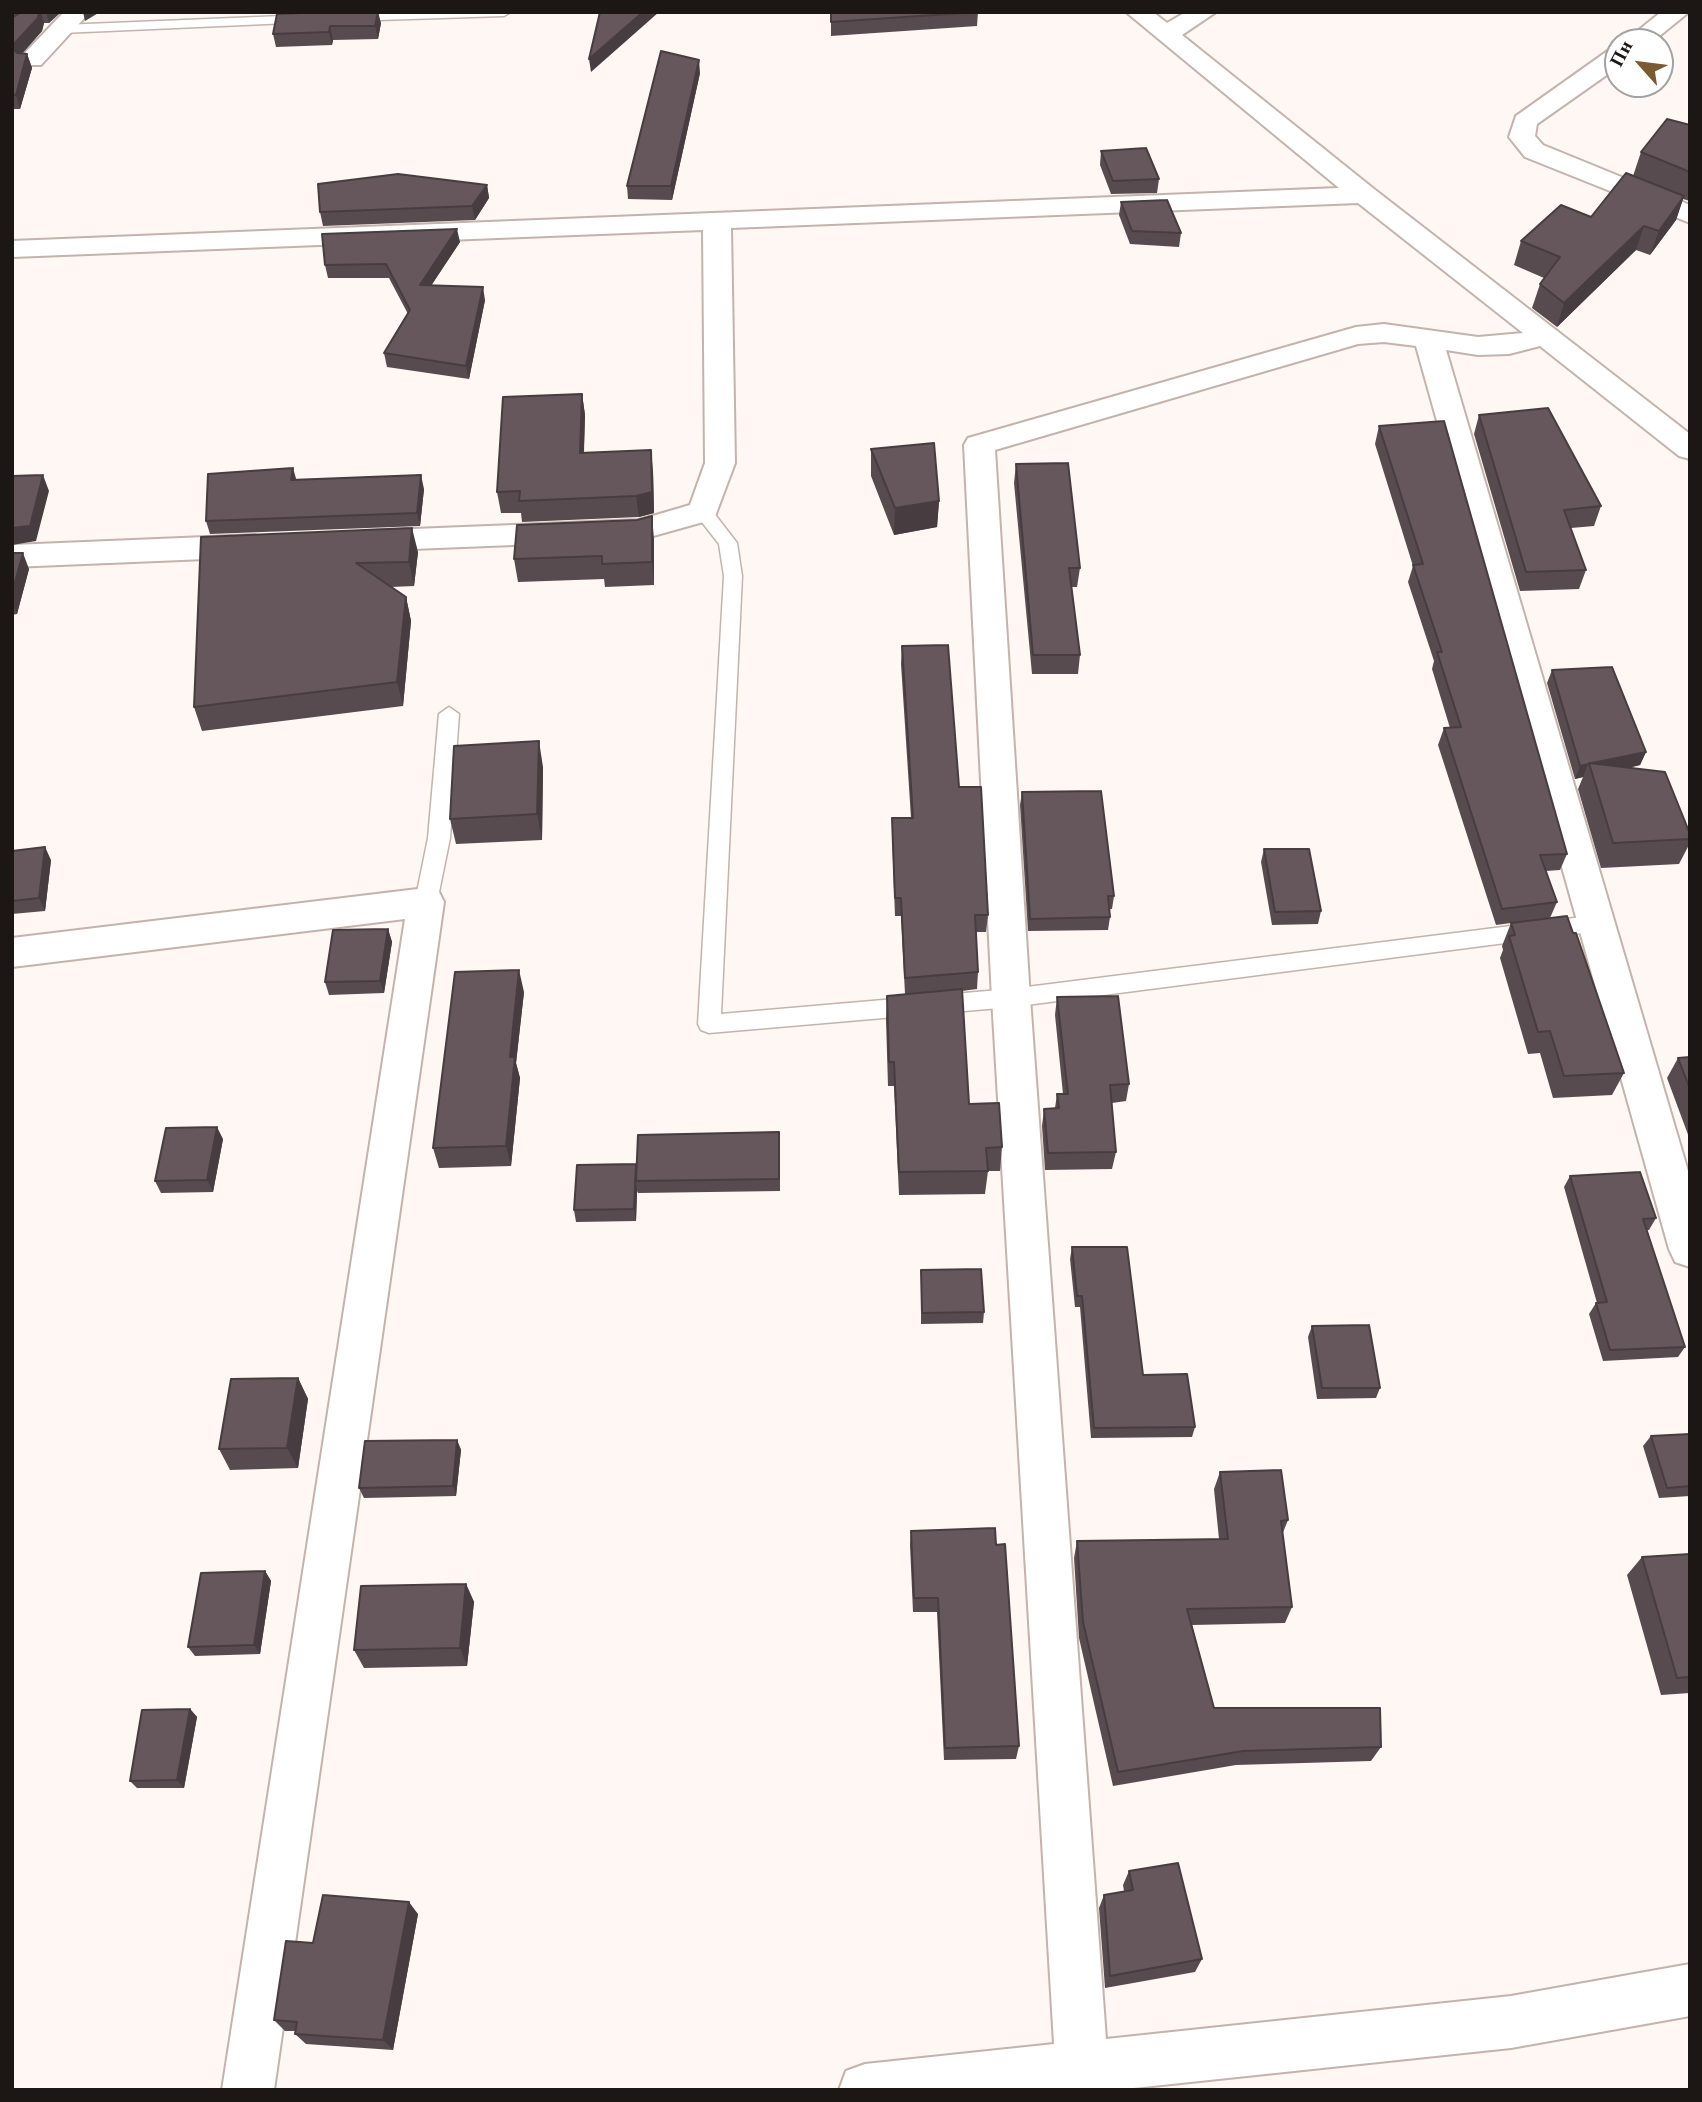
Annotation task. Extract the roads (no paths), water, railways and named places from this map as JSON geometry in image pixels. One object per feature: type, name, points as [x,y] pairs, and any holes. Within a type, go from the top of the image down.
[{"type":"street","points":[[1138,12],[1364,195],[1690,449]]},
{"type":"street","points":[[1165,34],[1204,12]]},
{"type":"street","points":[[1656,28],[1678,12]]},
{"type":"street","points":[[32,60],[70,21]]},
{"type":"street","points":[[1604,65],[1525,121],[1522,137],[1534,151],[1690,215]]},
{"type":"street","points":[[12,249],[1364,195]]},
{"type":"street","points":[[332,543],[639,530],[703,512],[720,463],[717,222]]},
{"type":"street","points":[[1082,2068],[1011,998],[979,445],[1356,336],[1384,333],[1478,346],[1509,345],[1545,336]]},
{"type":"street","points":[[1427,338],[1690,1249]]},
{"type":"street","points":[[1660,425],[1690,414]]},
{"type":"street","points":[[12,556],[277,545]]},
{"type":"street","points":[[12,953],[426,902],[248,2090]]},
{"type":"street","points":[[865,2090],[1511,2022],[1690,1990]]},
{"type":"lane","points":[[70,21],[504,12]]},
{"type":"lane","points":[[703,512],[728,542],[733,576],[709,1024],[1011,998],[1598,923]]},
{"type":"lane","points":[[426,902],[439,838],[449,715]]}]
